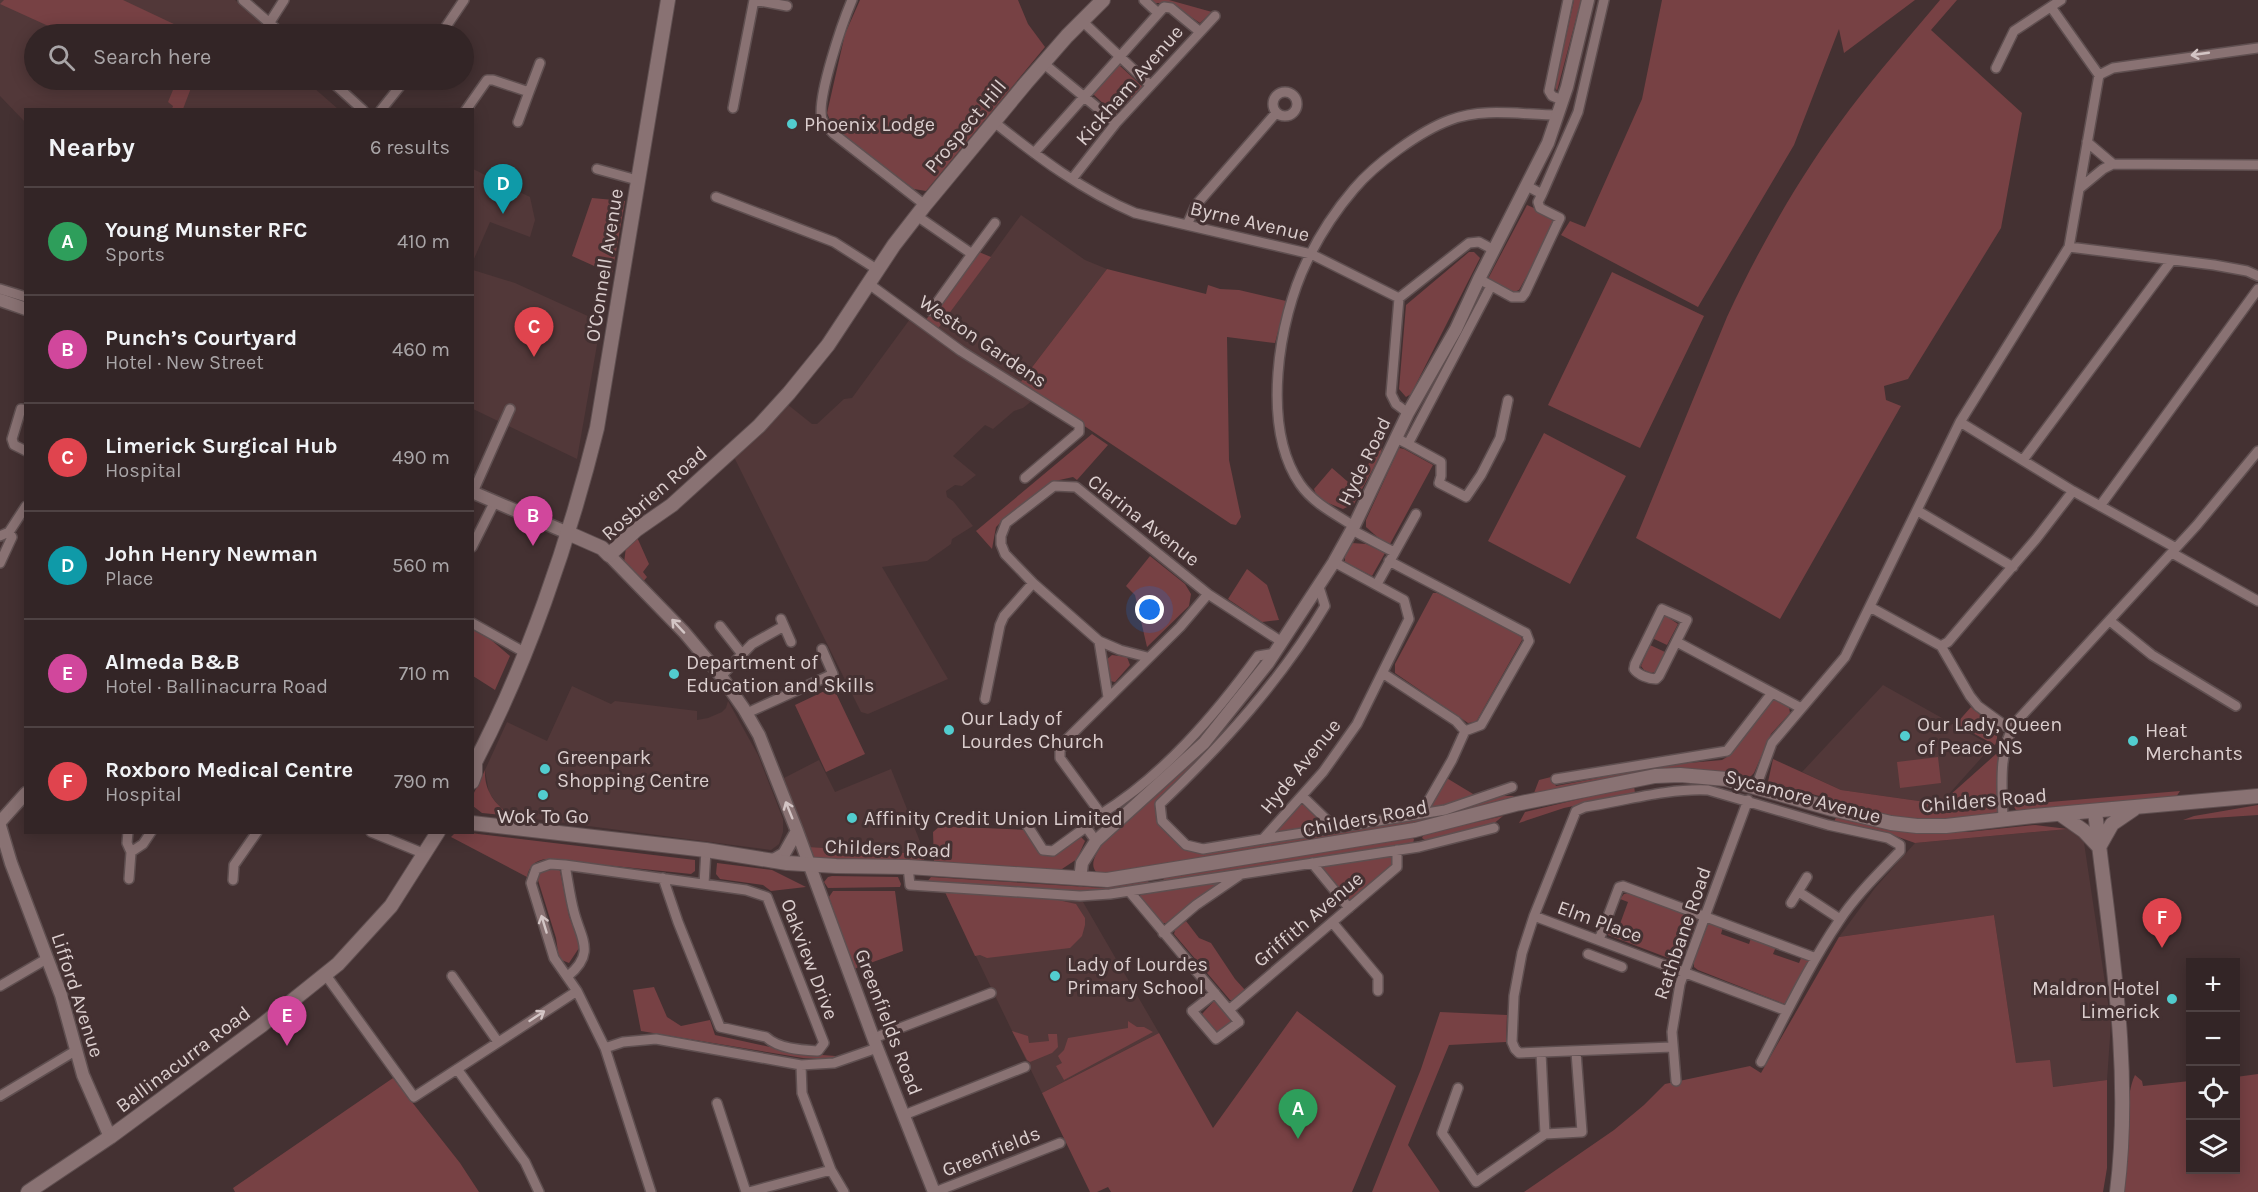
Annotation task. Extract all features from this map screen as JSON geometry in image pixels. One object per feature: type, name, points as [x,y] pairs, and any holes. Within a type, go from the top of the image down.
[{"type":"main road","name":"O'Connell Avenue","points":[[474,766],[524,652],[568,533],[597,428],[668,0]]},
{"type":"main road","name":"Prospect Hill","points":[[868,284],[921,211],[994,122],[1043,63],[1102,0]]},
{"type":"main road","name":"Rosbrien Road","points":[[609,555],[636,530],[672,505],[759,426],[828,345],[868,284]]},
{"type":"main road","points":[[568,533],[602,548],[609,555]]},
{"type":"main road","name":"Childers Road","points":[[474,822],[706,850],[809,865],[908,867],[1107,880],[1415,830],[1531,800],[1642,778],[1680,775],[1726,779],[1832,809],[1891,823],[1917,826],[1946,826],[2258,796]]},
{"type":"main road","points":[[2099,848],[2112,824],[2135,808]]},
{"type":"main road","points":[[2095,811],[2118,1002],[2122,1063],[2122,1118],[2117,1192]]},
{"type":"main road","points":[[2060,814],[2084,831],[2099,848]]},
{"type":"main road","name":"Ballinacurra Road","points":[[28,1192],[110,1137],[262,1025],[343,959],[391,906],[437,834]]},
{"type":"street","points":[[243,0],[270,22],[284,0]]},
{"type":"street","points":[[448,24],[464,0]]},
{"type":"street","points":[[733,108],[754,0],[787,6]]},
{"type":"street","points":[[852,0],[820,104],[822,121],[972,254]]},
{"type":"street","points":[[1144,0],[1158,13]]},
{"type":"street","points":[[1557,98],[1551,96],[1549,91],[1568,0]]},
{"type":"street","name":"Hyde Road","points":[[1080,879],[1082,863],[1096,841],[1119,821],[1199,738],[1271,658],[1334,562],[1353,528],[1408,413],[1456,329],[1527,186],[1558,115],[1588,0]]},
{"type":"street","points":[[1479,279],[1512,297],[1522,297],[1560,218],[1538,206],[1578,112],[1604,0]]},
{"type":"street","points":[[1996,68],[2014,31],[2061,0]]},
{"type":"street","points":[[1034,153],[1164,7],[1172,8],[1199,31]]},
{"type":"street","points":[[1756,787],[1772,743],[1840,664],[1960,422],[2069,247],[2099,75],[2051,7]]},
{"type":"street","name":"Kickham Avenue","points":[[1072,179],[1116,123],[1215,16]]},
{"type":"street","points":[[1082,20],[1119,58],[1150,85]]},
{"type":"street","points":[[2099,75],[2113,68],[2258,48]]},
{"type":"street","points":[[518,122],[540,63]]},
{"type":"street","points":[[1043,63],[1116,123]]},
{"type":"street","points":[[467,108],[487,80],[529,92]]},
{"type":"street","points":[[341,90],[361,108]]},
{"type":"street","points":[[383,108],[397,90]]},
{"type":"street","points":[[1187,225],[1196,205],[1276,113]]},
{"type":"street","points":[[1421,814],[1452,760],[1465,731],[1481,725],[1529,641],[1526,633],[1391,556],[1324,507],[1301,486],[1285,452],[1276,414],[1276,380],[1283,336],[1293,300],[1311,254],[1354,188],[1378,165],[1434,127],[1459,117],[1487,113],[1558,115]]},
{"type":"street","name":"Byrne Avenue","points":[[994,122],[1072,179],[1110,202],[1135,213],[1311,254],[1399,298]]},
{"type":"street","points":[[2087,142],[2113,164]]},
{"type":"street","points":[[2080,188],[2103,169],[2113,164],[2258,165]]},
{"type":"street","points":[[597,169],[638,180]]},
{"type":"street","points":[[1527,186],[1542,194]]},
{"type":"street","points":[[716,197],[834,242],[878,270]]},
{"type":"street","points":[[932,311],[995,223]]},
{"type":"street","points":[[1408,413],[1396,404],[1391,394],[1399,298],[1468,243],[1479,242],[1494,250]]},
{"type":"street","points":[[2069,247],[2214,266],[2258,276]]},
{"type":"street","points":[[2023,460],[2171,261]]},
{"type":"street","name":"Weston Gardens","points":[[868,284],[961,351],[1079,425],[1079,432],[1025,478]]},
{"type":"street","points":[[1408,444],[1491,286]]},
{"type":"street","points":[[2100,506],[2258,289]]},
{"type":"street","points":[[2,295],[24,297]]},
{"type":"street","points":[[2,295],[24,308]]},
{"type":"street","points":[[1396,438],[1441,462],[1439,483],[1466,497],[1481,476],[1500,438],[1508,400]]},
{"type":"street","points":[[24,410],[21,409],[12,439],[14,445],[24,451]]},
{"type":"street","points":[[474,490],[510,409]]},
{"type":"street","points":[[1960,422],[2258,601]]},
{"type":"street","points":[[2003,819],[2003,774],[2011,730],[2197,525],[2258,451]]},
{"type":"street","name":"Clarina Avenue","points":[[1208,594],[1180,627],[1148,657],[1120,650],[1099,641],[1033,583],[1005,554],[1000,544],[1000,536],[1006,523],[1054,486],[1076,487],[1208,594],[1282,642]]},
{"type":"street","points":[[1941,646],[2013,567],[2073,491]]},
{"type":"street","points":[[474,492],[568,533]]},
{"type":"street","points":[[474,543],[494,502]]},
{"type":"street","points":[[0,563],[12,537],[4,534],[24,509]]},
{"type":"street","points":[[1917,511],[2013,567]]},
{"type":"street","points":[[1377,584],[1416,514]]},
{"type":"street","name":"Rosbrien Road","points":[[609,555],[684,632],[721,676],[747,713],[759,735],[809,865]]},
{"type":"street","name":"Hyde Avenue","points":[[1319,587],[1325,606],[1281,671],[1215,751],[1160,804],[1162,821],[1186,845],[1203,849],[1263,839],[1302,796],[1357,724],[1384,674],[1409,618],[1404,600],[1334,562]]},
{"type":"street","points":[[985,699],[1000,625],[1004,616],[1033,583]]},
{"type":"street","points":[[1870,607],[1941,646],[1978,706],[2011,730]]},
{"type":"street","points":[[1662,609],[1687,620],[1677,642],[1656,679],[1644,676],[1634,669],[1662,609]]},
{"type":"street","points":[[1296,621],[1310,631]]},
{"type":"street","points":[[2110,621],[2152,655],[2236,706]]},
{"type":"street","points":[[721,676],[742,654],[783,623],[791,642]]},
{"type":"street","points":[[474,624],[524,652]]},
{"type":"street","points":[[720,627],[742,654]]},
{"type":"street","points":[[1099,641],[1108,698]]},
{"type":"street","points":[[1677,642],[1801,708]]},
{"type":"street","points":[[747,713],[833,674],[822,649]]},
{"type":"street","points":[[1119,821],[1104,811],[1060,758],[1060,751],[1064,742],[1148,657]]},
{"type":"street","points":[[1271,658],[1281,671]]},
{"type":"street","points":[[1384,674],[1456,721],[1465,731]]},
{"type":"street","points":[[1556,779],[1727,751],[1772,693]]},
{"type":"street","points":[[1025,822],[1043,850],[1053,851],[1140,786],[1199,738],[1215,751]]},
{"type":"street","points":[[1642,778],[1646,797]]},
{"type":"street","points":[[1263,839],[1445,810],[1512,787]]},
{"type":"street","name":"Sycamore Avenue","points":[[1672,1047],[1519,1053],[1512,1042],[1514,996],[1522,953],[1534,916],[1576,811],[1585,807],[1700,789],[1748,800],[1828,825],[1888,838],[1900,845],[1901,849],[1840,919]]},
{"type":"street","points":[[0,824],[24,795]]},
{"type":"street","points":[[1302,796],[1335,828]]},
{"type":"street","name":"Rathbane Road","points":[[1676,1081],[1672,1047],[1673,1014],[1684,972],[1748,800]]},
{"type":"street","points":[[1828,825],[1832,809]]},
{"type":"street","name":"Lifford Avenue","points":[[0,824],[11,863],[48,958],[83,1075],[110,1137]]},
{"type":"street","points":[[1086,827],[1096,841]]},
{"type":"street","points":[[908,867],[910,885],[1080,896],[1157,887],[1419,847],[1494,828]]},
{"type":"street","points":[[1415,830],[1419,847]]},
{"type":"street","points":[[772,861],[784,854],[797,831]]},
{"type":"street","points":[[128,834],[131,852],[129,879]]},
{"type":"street","points":[[131,852],[143,844],[150,834]]},
{"type":"street","points":[[233,880],[234,865],[256,834]]},
{"type":"street","points":[[376,834],[425,854]]},
{"type":"street","points":[[704,884],[706,850]]},
{"type":"street","name":"Griffith Avenue","points":[[1230,1009],[1398,867],[1397,850]]},
{"type":"street","points":[[0,855],[11,863]]},
{"type":"street","points":[[1312,863],[1349,908]]},
{"type":"street","name":"Oakview Drive","points":[[568,976],[554,958],[531,883],[536,869],[542,865],[566,866],[663,878],[746,890],[767,897],[824,1044],[818,1051],[800,1050],[771,1041],[766,1037],[720,1027],[663,878]]},
{"type":"street","name":"Greenfields Road","points":[[809,865],[875,1043],[935,1192]]},
{"type":"street","points":[[566,866],[574,911],[585,939],[583,957],[568,976],[605,1048],[651,1192]]},
{"type":"street","points":[[1155,872],[1157,887]]},
{"type":"street","points":[[1163,933],[1196,905],[1242,874]]},
{"type":"street","points":[[1791,903],[1807,877]]},
{"type":"street","points":[[1599,940],[1619,887],[1623,886],[1816,958]]},
{"type":"street","points":[[1129,891],[1230,1009],[1239,1022],[1216,1039],[1192,1011],[1215,993]]},
{"type":"street","points":[[1761,1062],[1816,958],[1840,919],[1799,891]]},
{"type":"street","name":"Elm Place","points":[[1534,916],[1787,1011]]},
{"type":"street","points":[[1332,922],[1378,976],[1378,991]]},
{"type":"street","points":[[1606,961],[1612,945]]},
{"type":"street","points":[[1588,954],[1622,967]]},
{"type":"street","points":[[0,986],[48,958]]},
{"type":"street","points":[[325,974],[414,1097],[577,991]]},
{"type":"street","points":[[452,976],[498,1042]]},
{"type":"street","points":[[605,1048],[623,1042],[656,1039],[801,1065],[834,1063],[991,993]]},
{"type":"street","points":[[0,1096],[75,1052]]},
{"type":"street","points":[[1458,1088],[1442,1133],[1476,1182],[1545,1134],[1582,1132],[1576,1052]]},
{"type":"street","points":[[1541,1053],[1545,1134]]},
{"type":"street","points":[[801,1065],[802,1093],[831,1170],[844,1192]]},
{"type":"street","points":[[904,1115],[1025,1067]]},
{"type":"street","points":[[457,1069],[525,1162],[539,1192]]},
{"type":"street","points":[[717,1103],[747,1192],[831,1170]]},
{"type":"street","name":"Greenfields","points":[[935,1192],[1060,1143]]},
{"type":"shaded area","points":[[0,0],[235,0],[264,24],[24,24],[24,90],[316,90],[337,108],[24,108],[24,121],[0,96]]},
{"type":"shaded area","points":[[4,0],[123,0],[174,24],[44,24],[0,4]]},
{"type":"shaded area","points":[[860,0],[1018,0],[1028,24],[1045,47],[926,191],[914,189],[834,130],[827,113],[845,34]]},
{"type":"shaded area","points":[[1151,0],[1169,0],[1212,12],[1200,23],[1170,3],[1154,3]]},
{"type":"shaded area","points":[[1574,0],[1581,0],[1557,91],[1555,87]]},
{"type":"shaded area","points":[[1662,0],[1915,0],[1844,53],[1839,29],[1794,145],[1698,307],[1561,235],[1570,221],[1585,227],[1642,99]]},
{"type":"shaded area","points":[[1940,0],[1957,0],[1931,30],[2022,113],[2001,228],[1908,379],[1884,386],[1886,400],[1901,406],[1780,619],[1636,538],[1727,317],[1768,236],[1799,184],[1850,109]]},
{"type":"shaded area","points":[[1119,65],[1143,87],[1117,116],[1093,94]]},
{"type":"shaded area","points":[[173,90],[190,90],[183,108],[172,108],[168,102]]},
{"type":"shaded area","points":[[474,169],[530,197],[535,220],[530,237],[490,222],[474,259]]},
{"type":"shaded area","points":[[592,198],[625,201],[612,274],[572,256]]},
{"type":"shaded area","points":[[1527,205],[1541,211],[1554,222],[1551,232],[1519,290],[1512,293],[1489,280],[1489,277]]},
{"type":"shaded area","points":[[1021,215],[1085,260],[1107,269],[1017,387],[1033,400],[1023,408],[1014,411],[993,429],[985,425],[953,456],[976,475],[962,486],[955,485],[946,491],[947,497],[973,526],[952,539],[951,544],[927,561],[882,567],[948,679],[868,714],[861,712],[733,455],[787,404],[812,424],[817,424],[844,399],[852,398],[910,319],[934,334]]},
{"type":"shaded area","points":[[979,252],[991,257],[934,334],[921,326]]},
{"type":"shaded area","points":[[1469,252],[1474,252],[1480,258],[1411,394],[1406,397],[1399,389],[1406,305]]},
{"type":"shaded area","points":[[1107,269],[1206,294],[1208,285],[1286,301],[1275,343],[1227,337],[1229,460],[1241,517],[1236,525],[1231,524],[1020,383]]},
{"type":"shaded area","points":[[474,270],[515,283],[601,322],[577,459],[474,409]]},
{"type":"shaded area","points":[[1612,272],[1704,316],[1640,448],[1548,405]]},
{"type":"shaded area","points":[[1544,433],[1626,476],[1570,584],[1488,541]]},
{"type":"shaded area","points":[[1092,434],[1108,445],[1077,480],[1073,477],[1055,481],[1010,513],[996,527],[992,549],[976,531]]},
{"type":"shaded area","points":[[1383,438],[1381,454],[1354,504],[1343,509],[1318,499],[1314,489],[1332,468],[1355,488]]},
{"type":"shaded area","points":[[1399,448],[1433,465],[1390,544],[1382,541],[1366,527],[1366,520]]},
{"type":"shaded area","points":[[636,535],[649,564],[643,572],[647,577],[642,583],[624,563],[626,547]]},
{"type":"shaded area","points":[[1352,543],[1366,544],[1385,553],[1372,576],[1345,562],[1345,554]]},
{"type":"shaded area","points":[[1150,556],[1185,584],[1191,594],[1189,606],[1147,647],[1135,595],[1126,586]]},
{"type":"shaded area","points":[[1247,569],[1267,585],[1279,620],[1262,622],[1228,599]]},
{"type":"shaded area","points":[[1433,593],[1521,634],[1522,640],[1476,722],[1468,723],[1395,673],[1395,664]]},
{"type":"shaded area","points":[[1666,616],[1678,624],[1667,645],[1652,638],[1663,617]]},
{"type":"shaded area","points":[[474,631],[490,639],[510,656],[495,690],[474,677]]},
{"type":"shaded area","points":[[1650,645],[1665,652],[1656,672],[1651,673],[1641,666]]},
{"type":"shaded area","points":[[1112,655],[1127,657],[1130,665],[1115,682],[1110,681],[1106,660]]},
{"type":"shaded area","name":"Our Lady, Queen of Peace NS","points":[[1883,685],[1992,746],[1940,804],[1841,790],[1802,772]]},
{"type":"shaded area","points":[[572,686],[611,704],[615,701],[697,711],[697,720],[722,712],[728,701],[758,755],[783,819],[783,832],[779,844],[771,850],[512,816],[501,809],[489,793],[485,770],[507,722],[547,741]]},
{"type":"shaded area","points":[[833,687],[865,754],[826,772],[795,705]]},
{"type":"shaded area","points":[[1776,700],[1789,707],[1790,713],[1771,734],[1754,773],[1749,778],[1704,770],[1659,769],[1534,793],[1539,780],[1551,777],[1556,786],[1666,765],[1722,760],[1730,755],[1769,702]]},
{"type":"shaded area","points":[[1971,707],[1994,728],[1997,733],[1995,745],[1956,724]]},
{"type":"shaded area","points":[[1207,750],[1209,751],[1159,801],[1157,810],[1158,819],[1168,835],[1184,847],[1202,854],[1438,815],[1500,796],[1514,796],[1506,803],[1392,829],[1109,873],[1096,872],[1093,862],[1101,845]]},
{"type":"shaded area","points":[[1996,754],[2001,754],[1997,812],[1951,820],[1896,817],[1768,782],[1773,759],[1841,790],[1940,804]]},
{"type":"shaded area","points":[[1938,757],[1941,783],[1900,788],[1897,762]]},
{"type":"shaded area","points":[[819,760],[835,792],[891,769],[923,854],[809,847],[784,778]]},
{"type":"shaded area","points":[[485,770],[486,784],[492,797],[512,816],[482,813],[474,807],[474,793]]},
{"type":"shaded area","points":[[1445,777],[1478,797],[1431,810],[1428,807]]},
{"type":"shaded area","points":[[1634,786],[1635,793],[1564,808],[1519,823],[1525,812]]},
{"type":"shaded area","points":[[2180,791],[2176,797],[2017,812],[2013,805]]},
{"type":"shaded area","points":[[1299,805],[1305,805],[1326,823],[1323,828],[1278,834],[1275,832]]},
{"type":"shaded area","points":[[2258,805],[2258,815],[2183,820],[2194,816]]},
{"type":"shaded area","points":[[1837,815],[1903,830],[1968,832],[2035,825],[2068,829],[1915,843],[1890,834],[1834,822]]},
{"type":"shaded area","points":[[1503,816],[1492,825],[1428,842],[1422,838],[1424,834]]},
{"type":"shaded area","points":[[940,826],[1027,830],[1043,856],[1054,856],[1080,836],[1085,841],[1077,859],[1059,871],[953,866],[934,861],[933,832]]},
{"type":"shaded area","points":[[2068,829],[2083,836],[2111,1023],[2107,1080],[2053,1087],[2016,1063],[1994,915],[1839,937],[1875,888],[1915,843]]},
{"type":"shaded area","points":[[474,833],[695,860],[695,871],[691,874],[547,859],[533,864],[527,877],[451,837],[454,834]]},
{"type":"shaded area","points":[[1411,837],[1414,839],[1413,844],[1165,883],[1163,881],[1164,878]]},
{"type":"shaded area","points":[[809,847],[923,854],[925,864],[828,861],[814,857]]},
{"type":"shaded area","points":[[1394,856],[1393,867],[1353,901],[1345,899],[1322,869],[1322,866]]},
{"type":"shaded area","points":[[717,863],[772,870],[806,887],[771,891],[763,885],[720,879],[716,874]]},
{"type":"shaded area","points":[[555,867],[560,871],[569,916],[579,943],[579,948],[569,963],[559,959],[556,938],[537,877],[543,869]]},
{"type":"shaded area","points":[[832,876],[898,877],[901,884],[900,887],[828,888],[824,882]]},
{"type":"shaded area","points":[[931,877],[1104,888],[1148,880],[1149,885],[1083,893],[926,883]]},
{"type":"shaded area","points":[[1222,882],[1166,923],[1162,923],[1140,895]]},
{"type":"shaded area","points":[[833,891],[895,891],[903,951],[854,969],[829,897]]},
{"type":"shaded area","name":"Lady of Lourdes Primary School","points":[[945,892],[1083,902],[1159,1033],[1042,1093]]},
{"type":"shaded area","points":[[945,892],[1058,900],[1076,904],[1085,918],[1082,936],[1070,948],[987,958],[980,955],[975,956]]},
{"type":"shaded area","points":[[1630,893],[1695,917],[1697,920],[1681,960],[1676,961],[1608,935],[1610,930],[1617,932],[1628,902],[1620,899],[1624,894]]},
{"type":"shaded area","points":[[1994,915],[2016,1063],[2050,1060],[2053,1087],[2107,1080],[2107,1168],[2103,1192],[1524,1192],[1614,1130],[1665,1084],[1750,1066],[1761,1073],[1839,937]]},
{"type":"shaded area","points":[[1186,921],[1199,938],[1211,943],[1245,990],[1234,1000],[1230,1000],[1174,934],[1175,930]]},
{"type":"shaded area","points":[[1709,922],[1723,927],[1721,934],[1749,944],[1751,938],[1776,947],[1773,954],[1799,963],[1802,956],[1810,961],[1787,1005],[1694,967],[1694,960]]},
{"type":"shaded area","points":[[654,987],[667,1017],[681,1026],[710,1020],[715,1035],[798,1053],[835,1056],[836,1059],[803,1058],[641,1031],[633,990]]},
{"type":"shaded area","points":[[1214,1001],[1218,1002],[1231,1017],[1230,1022],[1220,1033],[1216,1032],[1202,1014]]},
{"type":"shaded area","points":[[1297,1011],[1396,1086],[1352,1192],[1111,1192],[1108,1187],[1097,1192],[1090,1192],[1042,1093],[1159,1033],[1213,1128]]},
{"type":"shaded area","points":[[1440,1012],[1507,1015],[1506,1042],[1449,1045],[1408,1145],[1440,1192],[1372,1192],[1421,1069]]},
{"type":"shaded area","points":[[1128,1021],[1137,1027],[1144,1027],[1153,1032],[1064,1080],[1056,1066],[1062,1063],[1058,1056],[1064,1050],[1068,1038],[1128,1028]]},
{"type":"shaded area","points":[[1012,1031],[1028,1036],[1029,1043],[1049,1041],[1048,1034],[1057,1034],[1058,1047],[1052,1053],[1030,1062]]},
{"type":"shaded area","points":[[2258,1074],[2258,1192],[2123,1192],[2127,1114],[2131,1085],[2135,1075],[2142,1081],[2143,1086],[2186,1081],[2186,1174],[2240,1174],[2240,1076]]},
{"type":"shaded area","points":[[393,1078],[460,1163],[479,1192],[235,1192],[233,1188]]},
{"type":"place","name":"Phoenix Lodge","points":[[792,124]]},
{"type":"place","name":"John Henry Newman","points":[[503,214]]},
{"type":"place","name":"Limerick Surgical Hub","points":[[534,357]]},
{"type":"place","name":"Punch’s Courtyard","points":[[533,546]]},
{"type":"place","name":"Department of Education and Skills","points":[[674,674]]},
{"type":"place","name":"Our Lady of Lourdes Church","points":[[949,730]]},
{"type":"place","name":"Our Lady, Queen of Peace NS","points":[[1905,736]]},
{"type":"place","name":"Heat Merchants","points":[[2133,741]]},
{"type":"place","name":"Greenpark Shopping Centre","points":[[545,769]]},
{"type":"place","name":"Wok To Go","points":[[543,795]]},
{"type":"place","name":"Affinity Credit Union Limited","points":[[852,818]]},
{"type":"place","name":"Roxboro Medical Centre","points":[[2162,948]]},
{"type":"place","name":"Lady of Lourdes Primary School","points":[[1055,976]]},
{"type":"place","name":"Maldron Hotel Limerick","points":[[2172,999]]},
{"type":"place","name":"Almeda B&B","points":[[287,1046]]},
{"type":"place","name":"Young Munster RFC","points":[[1298,1139]]}]
